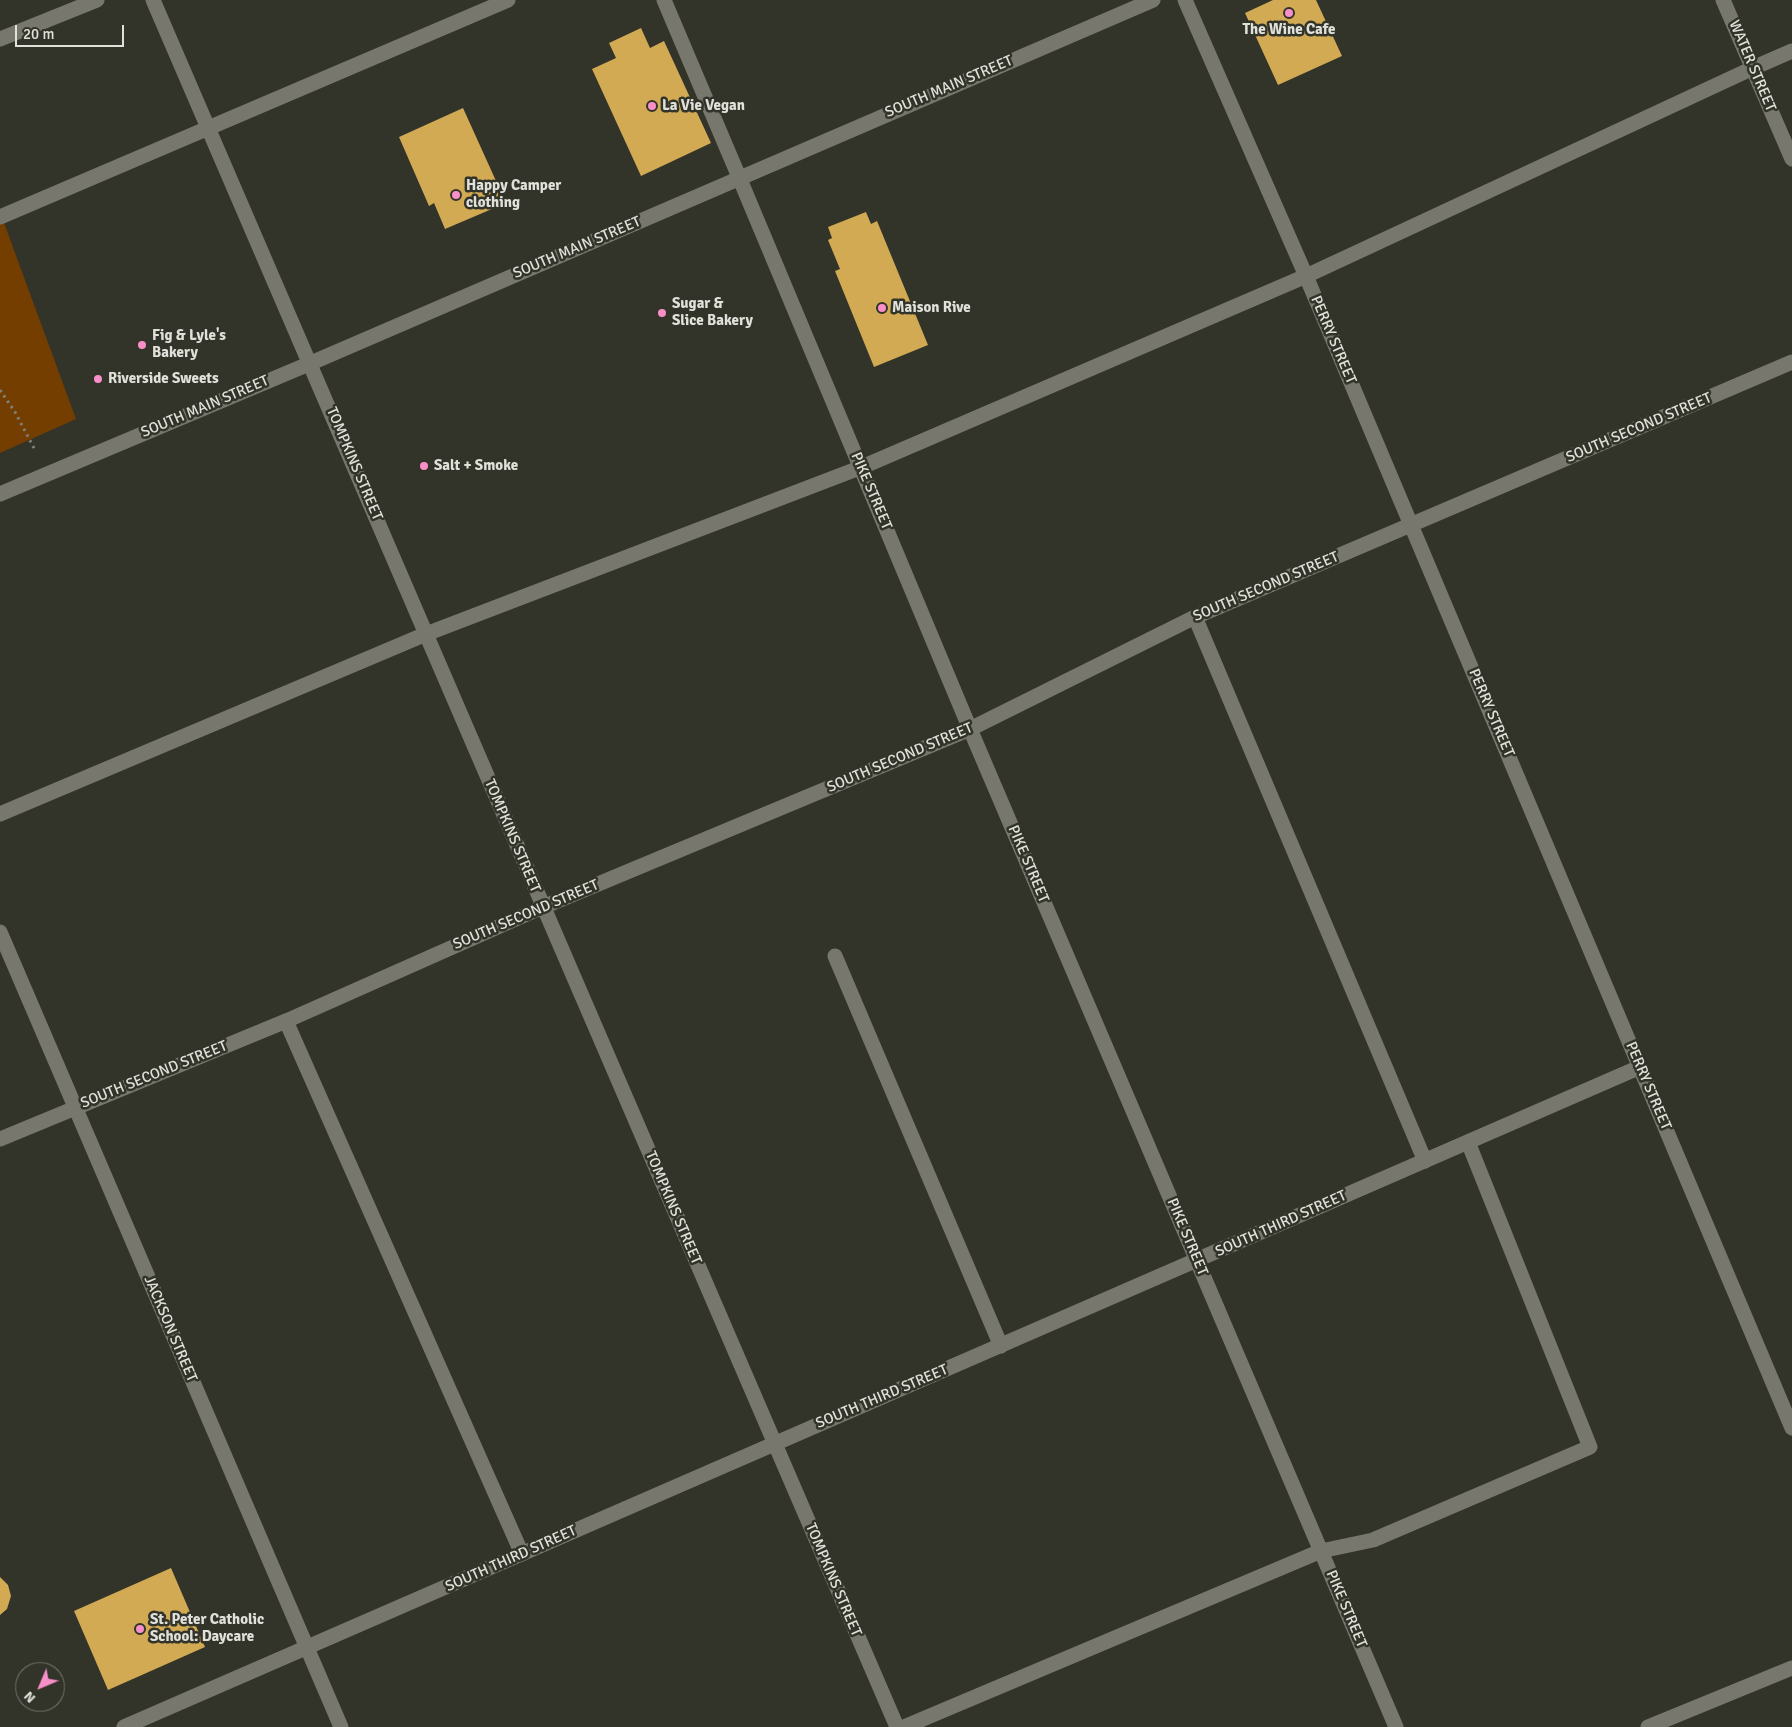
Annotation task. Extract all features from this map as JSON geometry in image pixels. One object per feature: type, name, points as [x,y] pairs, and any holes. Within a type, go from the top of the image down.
[{"type":"street","points":[[0,39],[97,0]]},
{"type":"street","name":"TOMPKINS STREET","points":[[153,0],[897,1727]]},
{"type":"street","points":[[0,217],[508,0]]},
{"type":"street","name":"PIKE STREET","points":[[664,0],[862,467],[970,729],[1396,1727]]},
{"type":"street","name":"SOUTH MAIN STREET","points":[[0,494],[310,363],[1153,0]]},
{"type":"street","name":"PERRY STREET","points":[[1185,0],[1306,276],[1792,1428]]},
{"type":"street","name":"WATER STREET","points":[[1723,0],[1792,159]]},
{"type":"street","points":[[0,814],[426,634],[862,467],[1306,276],[1753,68],[1792,52]]},
{"type":"street","name":"SOUTH SECOND STREET","points":[[0,1139],[286,1021],[543,907],[970,729],[1195,617],[1792,362]]},
{"type":"street","points":[[1195,617],[1425,1161]]},
{"type":"street","name":"JACKSON STREET","points":[[0,932],[341,1727]]},
{"type":"street","points":[[835,956],[1001,1346]]},
{"type":"street","points":[[286,1021],[522,1554]]},
{"type":"street","name":"SOUTH THIRD STREET","points":[[124,1727],[1640,1067]]},
{"type":"street","points":[[904,1727],[1321,1552],[1373,1540],[1590,1446],[1468,1142]]},
{"type":"street","points":[[1648,1727],[1792,1668]]},
{"type":"path","points":[[0,390],[48,474]]},
{"type":"shaded area","points":[[0,212],[76,419],[0,453]]},
{"type":"building","points":[[1273,0],[1316,0],[1342,56],[1278,85],[1245,13]]},
{"type":"building","name":"La Vie Vegan","points":[[641,28],[650,48],[664,41],[711,143],[641,176],[592,69],[616,58],[609,43]]},
{"type":"building","points":[[463,108],[506,203],[445,229],[434,203],[429,206],[399,137]]},
{"type":"building","name":"Maison Rive","points":[[866,212],[871,224],[877,221],[928,345],[874,367],[835,271],[840,269],[828,240],[832,238],[828,227]]},
{"type":"building","name":"St. Peter Catholic School: Daycare","points":[[171,1568],[205,1647],[108,1690],[74,1611]]},
{"type":"building","points":[[0,1577],[8,1585],[11,1596],[7,1609],[0,1615]]},
{"type":"place","name":"The Wine Cafe","points":[[1289,13]]},
{"type":"place","name":"La Vie Vegan","points":[[652,106]]},
{"type":"place","name":"Happy Camper clothing","points":[[456,195]]},
{"type":"place","name":"Maison Rive","points":[[882,308]]},
{"type":"place","name":"Sugar & Slice Bakery","points":[[662,313]]},
{"type":"place","name":"Fig & Lyle's Bakery","points":[[142,345]]},
{"type":"place","name":"Riverside Sweets","points":[[98,379]]},
{"type":"place","name":"Salt + Smoke","points":[[424,466]]},
{"type":"place","name":"St. Peter Catholic School: Daycare","points":[[140,1629]]}]
